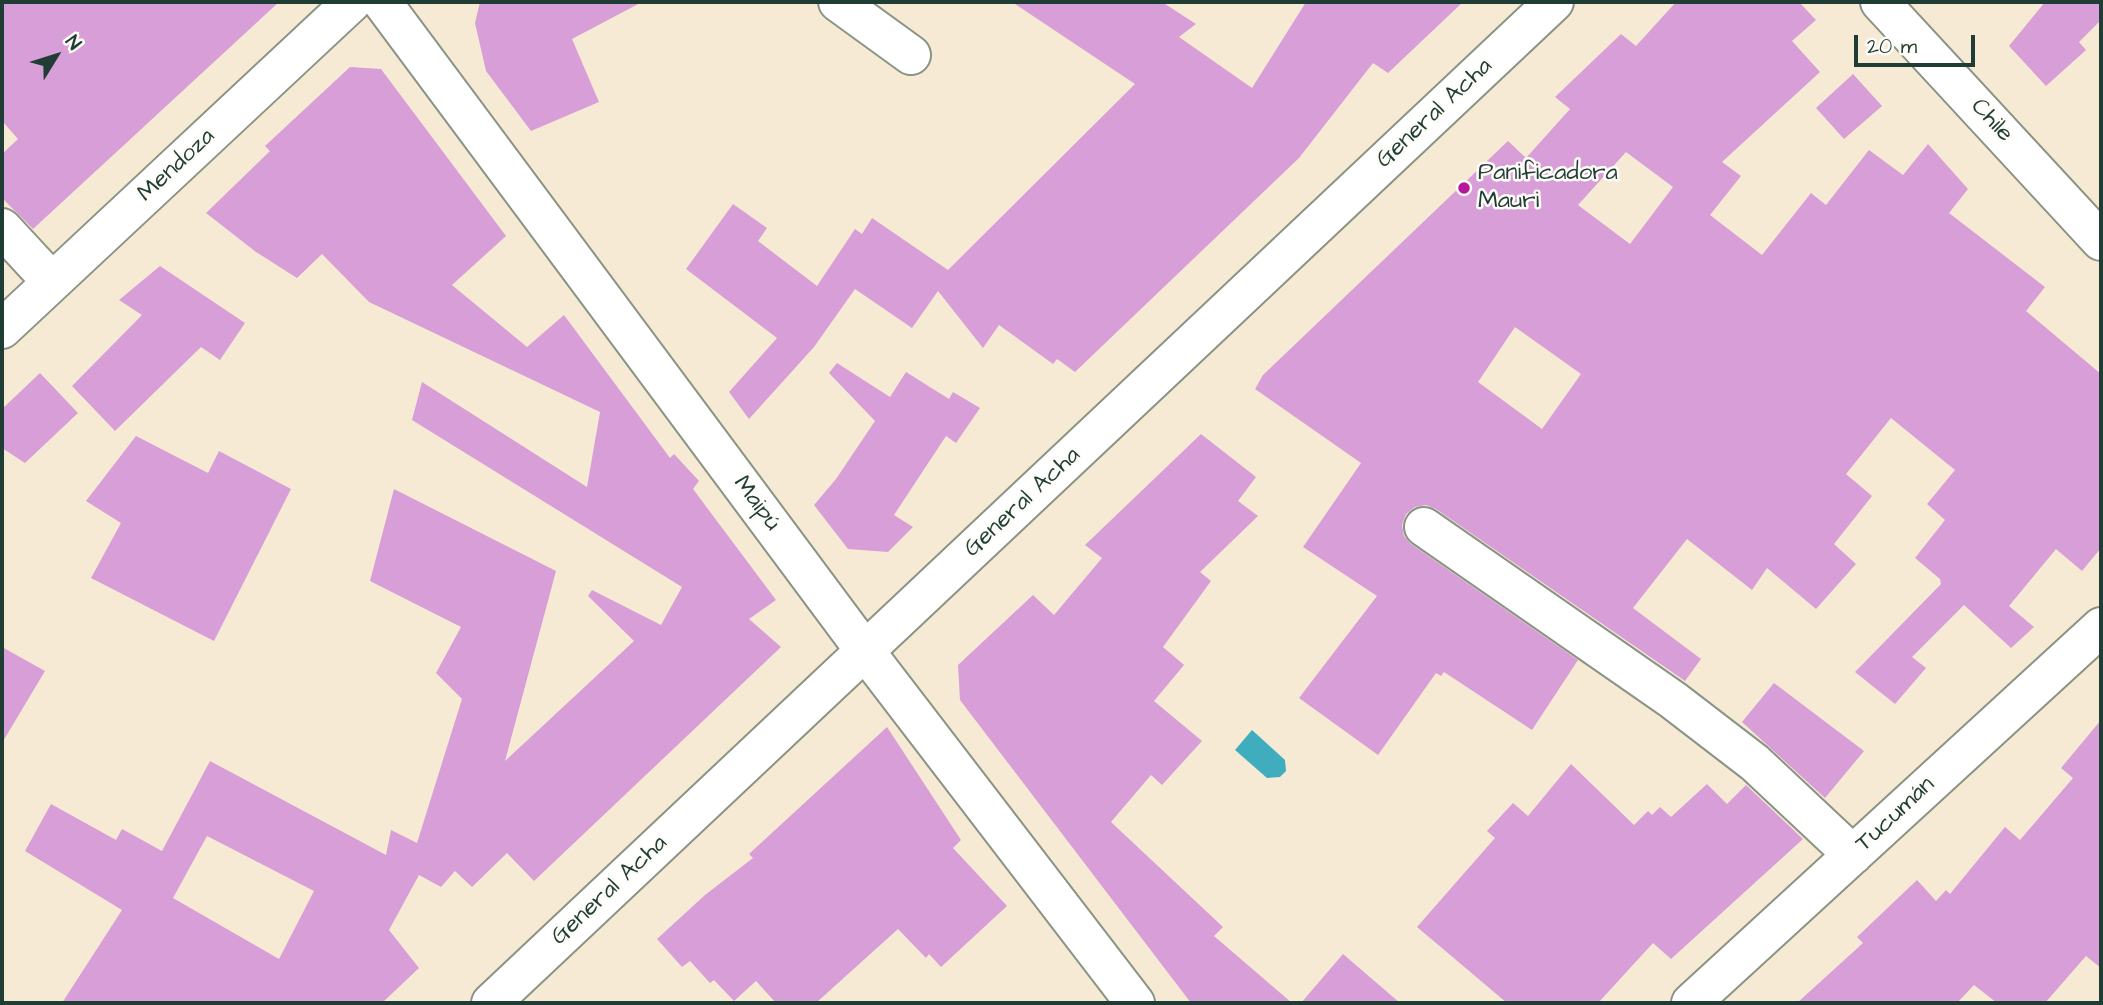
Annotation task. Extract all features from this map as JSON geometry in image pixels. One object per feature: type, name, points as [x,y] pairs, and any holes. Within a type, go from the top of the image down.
[{"type":"street","name":"Mendoza","points":[[2,330],[352,2]]},
{"type":"street","name":"Maipú","points":[[383,2],[865,651],[1135,1003]]},
{"type":"street","points":[[838,2],[911,55]]},
{"type":"street","name":"General Acha","points":[[491,1003],[1554,2]]},
{"type":"street","name":"Chile","points":[[1880,2],[2101,241]]},
{"type":"street","points":[[2,228],[52,282]]},
{"type":"street","points":[[1424,527],[1673,700],[1745,755],[1853,855]]},
{"type":"street","name":"Tucumán","points":[[1691,1003],[2101,626]]},
{"type":"water","points":[[1252,730],[1285,760],[1286,771],[1280,777],[1267,778],[1235,750]]},
{"type":"building","points":[[2,2],[279,2],[33,229],[2,198],[2,154],[18,139],[2,121]]},
{"type":"building","points":[[480,2],[642,2],[572,39],[599,102],[531,131],[486,71],[475,23]]},
{"type":"building","points":[[1012,2],[1162,2],[1196,24],[1179,37],[1252,88],[1306,2],[1463,2],[1388,73],[1373,63],[1299,158],[1075,372],[1057,359],[1053,364],[999,325],[983,348],[938,291],[912,328],[855,289],[814,347],[749,419],[729,392],[777,338],[686,269],[733,204],[767,228],[758,241],[817,286],[855,229],[862,234],[872,218],[948,270],[1135,84]]},
{"type":"building","points":[[1676,2],[1799,2],[1816,20],[1792,41],[1820,72],[1722,162],[1741,176],[1710,215],[1762,255],[1811,193],[1826,205],[1869,150],[1903,175],[1928,144],[1968,189],[1949,213],[2045,287],[2026,311],[2101,374],[2101,548],[2082,571],[2056,549],[2009,606],[2034,627],[2011,648],[1964,605],[1912,657],[1926,668],[1895,704],[1855,672],[1941,584],[1940,579],[1915,558],[1945,520],[1927,504],[1955,470],[1891,418],[1846,474],[1872,496],[1834,544],[1856,564],[1816,609],[1767,568],[1752,590],[1687,539],[1633,608],[1701,659],[1685,681],[1436,509],[1426,505],[1415,507],[1406,514],[1402,525],[1404,536],[1411,544],[1578,660],[1532,730],[1444,672],[1441,676],[1436,673],[1378,755],[1299,698],[1377,596],[1303,547],[1361,463],[1255,389],[1263,375],[1508,141],[1526,158],[1570,109],[1555,97],[1621,34],[1636,46]],"holes":[[[1626,152],[1673,187],[1630,244],[1578,205]],[[1515,327],[1581,374],[1542,429],[1478,382]]]},
{"type":"building","points":[[2045,2],[2101,2],[2101,20],[2079,42],[2086,50],[2046,86],[2009,46]]},
{"type":"building","points":[[350,67],[381,69],[506,236],[452,285],[527,347],[564,315],[670,458],[674,454],[699,481],[693,489],[776,600],[749,619],[781,647],[534,881],[507,853],[472,887],[455,871],[441,887],[419,875],[389,930],[419,968],[382,1003],[62,1003],[122,910],[25,851],[51,804],[116,840],[122,829],[162,851],[210,761],[386,855],[391,830],[417,843],[462,699],[436,673],[461,627],[370,581],[394,489],[556,571],[505,761],[634,641],[588,596],[592,590],[661,625],[682,587],[412,420],[422,382],[587,487],[600,412],[369,302],[322,254],[297,278],[256,252],[206,213],[270,151],[265,146]],"holes":[[[207,836],[314,891],[279,959],[173,898]]]},
{"type":"building","points":[[1853,74],[1882,106],[1844,139],[1816,108]]},
{"type":"building","points":[[160,266],[245,323],[220,360],[201,347],[115,431],[72,386],[142,315],[119,300]]},
{"type":"building","points":[[837,363],[890,397],[906,372],[949,399],[953,392],[980,408],[956,443],[946,436],[894,515],[913,527],[888,552],[848,549],[814,505],[836,479],[875,421],[829,373]]},
{"type":"building","points":[[40,373],[78,413],[25,463],[2,448],[2,409]]},
{"type":"building","points":[[1201,434],[1256,477],[1238,501],[1258,516],[1200,572],[1211,581],[1163,647],[1184,665],[1154,701],[1202,741],[1162,785],[1151,775],[1111,822],[1223,927],[1214,936],[1292,1003],[1191,1003],[960,700],[958,665],[1033,595],[1054,615],[1102,558],[1085,545]]},
{"type":"building","points":[[136,436],[208,473],[219,451],[291,489],[214,641],[91,578],[121,523],[86,501]]},
{"type":"building","points":[[2,647],[45,671],[2,743]]},
{"type":"building","points":[[1774,683],[1864,751],[1825,798],[1742,722]]},
{"type":"building","points":[[2101,720],[2101,968],[2086,956],[2045,1003],[1997,1003],[1974,985],[1957,1003],[1797,1003],[1863,943],[1857,937],[1917,880],[1936,901],[1946,890],[1950,894],[2005,827],[2020,840],[2073,778],[2061,768]]},
{"type":"building","points":[[887,727],[961,840],[953,848],[1007,906],[941,967],[929,954],[926,958],[898,929],[816,1003],[776,1003],[756,981],[734,1001],[714,980],[710,983],[690,961],[682,967],[657,939],[705,895],[753,858],[749,854]]},
{"type":"building","points":[[1571,764],[1634,825],[1648,811],[1652,815],[1660,807],[1671,817],[1707,784],[1727,804],[1746,785],[1803,839],[1671,959],[1653,943],[1598,1003],[1507,1003],[1417,927],[1495,838],[1487,831],[1513,803],[1528,816]]},
{"type":"building","points":[[1343,954],[1400,1003],[1301,1003]]},
{"type":"place","name":"Panificadora Mauri","points":[[1464,188]]}]
